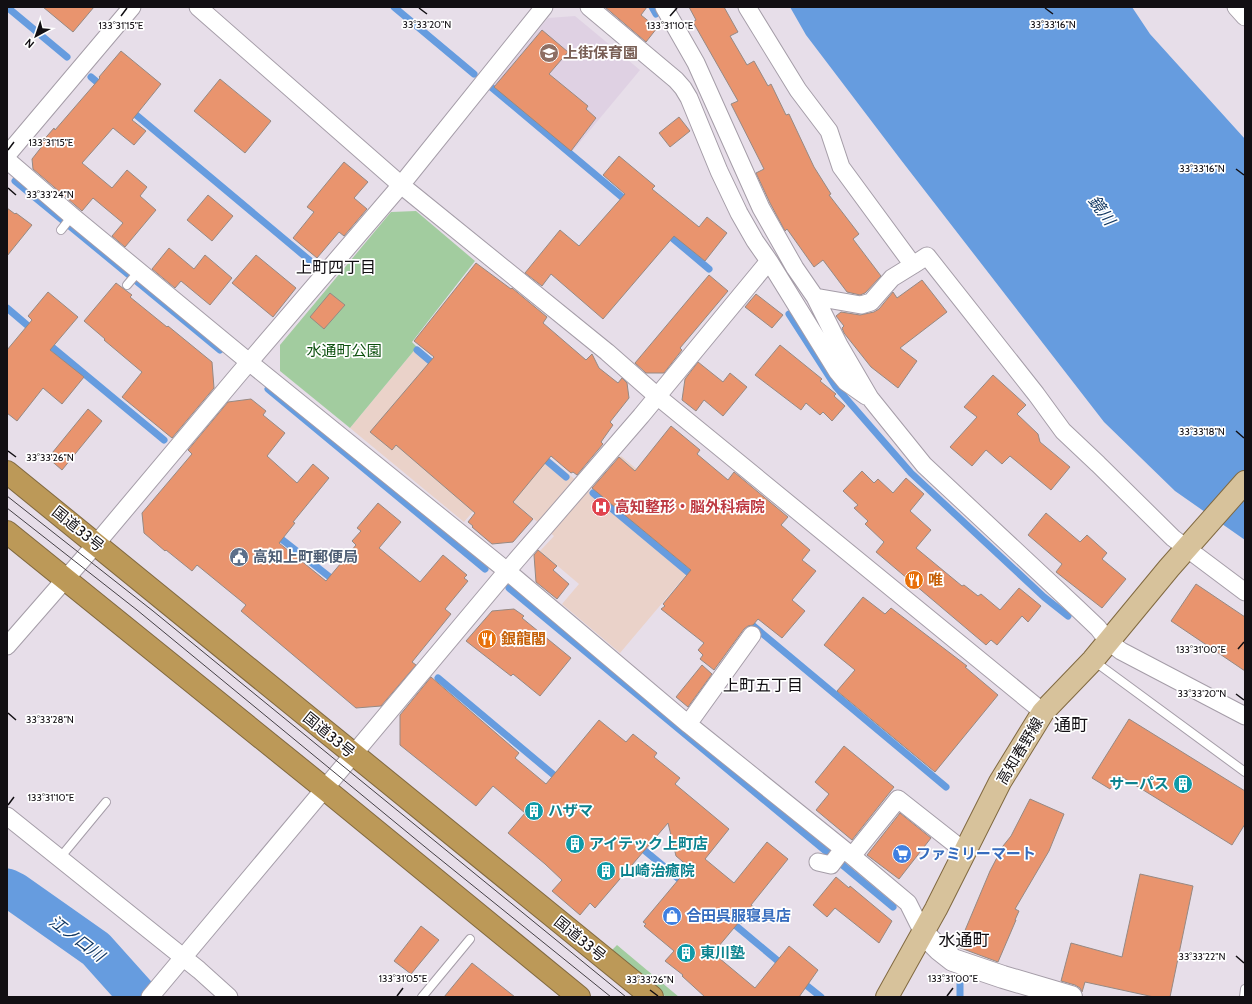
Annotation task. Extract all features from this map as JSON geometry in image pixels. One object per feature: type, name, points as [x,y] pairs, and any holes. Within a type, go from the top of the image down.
[{"type":"highway","name":"国道33号","points":[[7,472],[652,997]]},
{"type":"highway","points":[[7,532],[579,997]]},
{"type":"main road","name":"高知春野線","points":[[887,997],[924,933],[1000,782],[1043,712],[1093,660],[1190,543],[1245,482]]},
{"type":"street","points":[[7,155],[132,7]]},
{"type":"street","points":[[198,7],[401,185],[601,347],[657,396],[1043,712]]},
{"type":"street","points":[[7,646],[96,544],[249,362],[401,185],[544,7]]},
{"type":"street","points":[[589,7],[676,80],[683,88],[689,98],[719,171],[739,213],[755,241],[837,372],[846,382],[870,398]]},
{"type":"street","points":[[664,7],[696,63],[761,208],[795,268],[815,297],[839,345],[870,398],[924,464],[1098,628],[1108,641],[1121,651],[1143,664],[1245,716]]},
{"type":"street","points":[[747,7],[798,90],[829,131],[841,167],[913,265]]},
{"type":"street","points":[[1236,7],[1245,16]]},
{"type":"street","points":[[7,160],[72,216],[249,362],[507,571],[688,724],[848,852],[908,903],[924,933],[939,949],[953,960],[1070,997]]},
{"type":"street","points":[[815,297],[861,305],[871,302],[892,278],[927,256],[1036,394],[1063,431],[1173,538],[1190,543],[1245,592]]},
{"type":"street","points":[[153,994],[507,571],[657,396],[768,261]]},
{"type":"street","points":[[688,724],[752,635]]},
{"type":"street","points":[[824,863],[848,852],[898,799],[964,852]]},
{"type":"street","points":[[7,816],[229,997]]},
{"type":"lane","points":[[61,230],[72,216]]},
{"type":"lane","points":[[127,285],[139,271]]},
{"type":"lane","points":[[1093,660],[1245,772]]},
{"type":"lane","points":[[60,859],[106,802]]},
{"type":"lane","points":[[422,997],[470,939]]},
{"type":"lane","points":[[1244,997],[1245,989]]},
{"type":"shaded area","points":[[575,16],[640,70],[571,153],[492,87],[548,18]]},
{"type":"shaded area","name":"高知整形・脳外科病院","points":[[417,347],[590,492],[621,456],[718,537],[620,653],[562,604],[579,584],[540,551],[554,536],[495,486],[464,522],[350,428]]},
{"type":"green space","name":"水通町公園","points":[[416,211],[475,261],[412,342],[417,347],[350,428],[280,371],[280,345],[391,212]]},
{"type":"green space","points":[[617,945],[679,997],[666,997],[611,951]]},
{"type":"water","name":"鏡川","points":[[790,7],[1132,7],[1150,34],[1245,139],[1245,540],[1175,491],[1104,422],[806,35]]},
{"type":"building","points":[[43,7],[94,7],[73,32]]},
{"type":"building","points":[[605,7],[647,7],[641,15],[657,28],[646,42]]},
{"type":"building","points":[[689,7],[724,7],[738,32],[730,36],[747,65],[754,61],[768,86],[771,84],[786,115],[789,114],[814,167],[831,194],[829,195],[859,234],[853,239],[881,276],[865,293],[860,295],[847,292],[823,260],[814,267],[787,229],[785,231],[756,173],[764,169],[731,104],[738,101],[693,22],[696,20]]},
{"type":"building","points":[[542,30],[568,52],[549,74],[588,106],[586,109],[596,118],[571,151],[494,87]]},
{"type":"building","points":[[121,51],[161,84],[132,120],[146,131],[134,145],[113,128],[82,163],[112,188],[127,170],[147,187],[140,196],[156,210],[125,247],[112,236],[123,223],[93,198],[82,211],[33,169],[32,159],[43,145],[41,143],[54,128],[55,130]]},
{"type":"building","points":[[220,79],[271,121],[245,153],[194,111]]},
{"type":"building","points":[[679,117],[690,131],[670,147],[659,133]]},
{"type":"building","points":[[619,156],[655,186],[652,189],[699,227],[707,217],[727,233],[705,261],[674,236],[603,319],[551,274],[542,286],[525,273],[560,230],[579,246],[625,194],[603,175]]},
{"type":"building","points":[[344,162],[368,182],[354,198],[367,209],[344,236],[339,232],[317,258],[293,238],[314,212],[307,207]]},
{"type":"building","points":[[208,195],[233,216],[212,241],[187,220]]},
{"type":"building","points":[[7,208],[32,225],[7,256]]},
{"type":"building","points":[[169,248],[194,269],[205,255],[232,278],[210,305],[181,281],[175,288],[152,269]]},
{"type":"building","points":[[256,255],[296,288],[273,317],[232,283]]},
{"type":"building","points":[[476,263],[511,289],[512,288],[547,317],[543,323],[586,360],[592,354],[599,368],[618,383],[622,378],[627,383],[629,398],[610,422],[613,425],[601,442],[603,444],[577,475],[573,472],[571,473],[551,456],[513,502],[533,519],[513,542],[492,544],[468,522],[475,513],[396,445],[392,450],[370,432],[434,357],[414,341]]},
{"type":"building","points":[[709,275],[728,291],[680,348],[682,350],[664,373],[646,373],[635,363]]},
{"type":"building","points":[[922,280],[947,312],[900,348],[917,361],[898,388],[871,367],[844,333],[842,328],[844,326],[836,316],[841,312],[860,315],[874,312],[879,309],[893,292],[897,298]]},
{"type":"building","points":[[116,283],[132,295],[130,297],[212,362],[214,388],[172,438],[122,397],[142,372],[84,321]]},
{"type":"building","points":[[48,292],[78,317],[50,350],[84,377],[62,404],[43,388],[17,421],[7,413],[7,350],[32,320],[28,316]]},
{"type":"building","points":[[330,293],[345,305],[324,329],[310,317]]},
{"type":"building","points":[[756,294],[783,315],[772,328],[745,307]]},
{"type":"building","points":[[780,345],[822,379],[820,381],[836,394],[834,396],[845,406],[832,421],[823,412],[820,415],[806,403],[801,410],[755,375]]},
{"type":"building","points":[[698,362],[723,382],[730,373],[747,387],[723,416],[704,400],[696,411],[682,400],[685,379]]},
{"type":"building","points":[[993,375],[1026,405],[1017,414],[1038,434],[1040,442],[1070,467],[1051,490],[1010,456],[1002,464],[986,450],[972,466],[950,447],[977,417],[964,407]]},
{"type":"building","points":[[251,399],[266,411],[263,415],[285,433],[267,456],[297,483],[313,464],[329,478],[293,522],[295,523],[279,543],[326,581],[356,545],[352,541],[361,531],[357,528],[378,503],[401,522],[379,548],[420,582],[443,555],[467,575],[464,578],[468,581],[445,609],[451,614],[412,662],[416,665],[381,706],[356,708],[241,611],[246,605],[197,565],[192,571],[144,533],[142,513],[192,454],[188,450],[228,402]]},
{"type":"building","points":[[88,409],[102,421],[62,470],[48,458]]},
{"type":"building","points":[[671,426],[700,450],[697,454],[728,480],[734,472],[788,517],[781,525],[810,550],[802,560],[816,571],[792,600],[805,611],[782,638],[758,619],[753,625],[744,629],[714,670],[700,659],[703,655],[698,650],[704,643],[661,609],[665,606],[663,604],[691,570],[592,488],[619,457],[635,471]]},
{"type":"building","points":[[862,471],[874,483],[878,479],[893,493],[906,478],[924,494],[910,511],[931,530],[916,548],[962,586],[964,585],[978,596],[981,594],[1000,610],[1019,588],[1041,606],[1028,622],[1022,616],[997,645],[991,640],[986,645],[876,552],[884,542],[865,524],[868,521],[854,508],[858,505],[843,491]]},
{"type":"building","points":[[1046,513],[1080,542],[1087,535],[1107,553],[1102,559],[1126,579],[1102,608],[1056,572],[1062,564],[1028,535]]},
{"type":"building","points":[[538,550],[557,566],[553,570],[569,584],[557,599],[536,582],[534,555]]},
{"type":"building","points":[[1196,584],[1245,617],[1245,671],[1171,621]]},
{"type":"building","points":[[863,597],[885,614],[891,608],[967,666],[965,667],[998,695],[935,772],[837,691],[855,670],[824,645]]},
{"type":"building","points":[[514,609],[524,616],[522,618],[571,658],[540,696],[513,674],[511,676],[466,641],[492,611]]},
{"type":"building","points":[[702,665],[712,674],[688,707],[676,697]]},
{"type":"building","points":[[431,677],[519,753],[515,758],[546,784],[599,720],[626,742],[633,734],[657,753],[654,757],[680,778],[675,784],[729,829],[705,859],[734,883],[767,842],[788,859],[751,905],[755,908],[741,924],[739,922],[713,953],[755,988],[789,946],[818,970],[799,997],[705,997],[682,976],[683,975],[665,961],[674,951],[644,926],[646,924],[643,922],[689,867],[676,856],[668,823],[595,908],[590,903],[580,915],[552,891],[562,880],[508,833],[525,813],[493,786],[476,806],[400,745],[400,715]]},
{"type":"building","name":"サーパス","points":[[1129,719],[1245,791],[1245,824],[1232,845],[1119,775],[1110,789],[1092,778]]},
{"type":"building","points":[[844,746],[894,787],[852,840],[816,810],[829,794],[815,782]]},
{"type":"building","points":[[1030,799],[1064,814],[1049,851],[1015,909],[1019,911],[998,962],[958,947],[990,871],[1003,846],[1011,836]]},
{"type":"building","points":[[900,813],[931,838],[899,879],[867,855]]},
{"type":"building","points":[[1140,874],[1193,886],[1170,997],[1154,997],[1085,982],[1082,992],[1080,988],[1075,985],[1061,981],[1071,943],[1122,957]]},
{"type":"building","points":[[836,877],[849,888],[850,886],[892,921],[879,943],[835,908],[827,917],[813,905]]},
{"type":"building","points":[[421,926],[439,940],[411,974],[394,961]]},
{"type":"building","points":[[472,963],[515,997],[444,997]]},
{"type":"waterway","points":[[7,7],[67,57]]},
{"type":"waterway","points":[[394,7],[474,74]]},
{"type":"waterway","points":[[652,7],[656,14]]},
{"type":"waterway","points":[[91,77],[104,88]]},
{"type":"waterway","points":[[491,87],[629,203]]},
{"type":"waterway","points":[[129,109],[314,264]]},
{"type":"waterway","points":[[15,181],[220,350]]},
{"type":"waterway","points":[[665,232],[709,269]]},
{"type":"waterway","points":[[7,308],[34,331]]},
{"type":"waterway","points":[[789,314],[836,387],[911,473],[1044,597],[1068,616]]},
{"type":"waterway","points":[[46,342],[164,440]]},
{"type":"waterway","points":[[417,350],[436,366]]},
{"type":"waterway","points":[[268,389],[485,569]]},
{"type":"waterway","points":[[540,455],[566,477]]},
{"type":"waterway","points":[[593,493],[695,578]]},
{"type":"waterway","points":[[275,534],[336,582]]},
{"type":"waterway","points":[[509,588],[893,907]]},
{"type":"waterway","points":[[745,619],[946,787]]},
{"type":"waterway","points":[[438,678],[561,781]]},
{"type":"waterway","points":[[638,845],[685,884]]},
{"type":"waterway","name":"江ノ口川","points":[[7,888],[15,892],[96,949],[139,997]]},
{"type":"waterway","points":[[729,920],[784,966]]},
{"type":"waterway","points":[[960,978],[960,997]]},
{"type":"waterway","points":[[801,981],[821,997]]},
{"type":"tram line","points":[[7,496],[153,611],[626,997]]},
{"type":"tram line","points":[[7,508],[137,610],[430,851],[611,997]]},
{"type":"place","name":"上街保育園","points":[[549,53]]},
{"type":"place","name":"高知整形・脳外科病院","points":[[601,507]]},
{"type":"place","name":"高知上町郵便局","points":[[239,557]]},
{"type":"place","name":"唯","points":[[914,580]]},
{"type":"place","name":"銀龍閣","points":[[487,639]]},
{"type":"place","name":"サーパス","points":[[1183,784]]},
{"type":"place","name":"ハザマ","points":[[534,811]]},
{"type":"place","name":"アイテック上町店","points":[[575,844]]},
{"type":"place","name":"ファミリーマート","points":[[902,854]]},
{"type":"place","name":"山崎治癒院","points":[[606,871]]},
{"type":"place","name":"合田呉服寝具店","points":[[672,916]]},
{"type":"place","name":"東川塾","points":[[686,953]]},
{"type":"district","name":"上町四丁目","points":[[336,267]]},
{"type":"district","name":"上町五丁目","points":[[763,685]]},
{"type":"district","name":"通町","points":[[1071,725]]},
{"type":"district","name":"水通町","points":[[964,940]]}]
